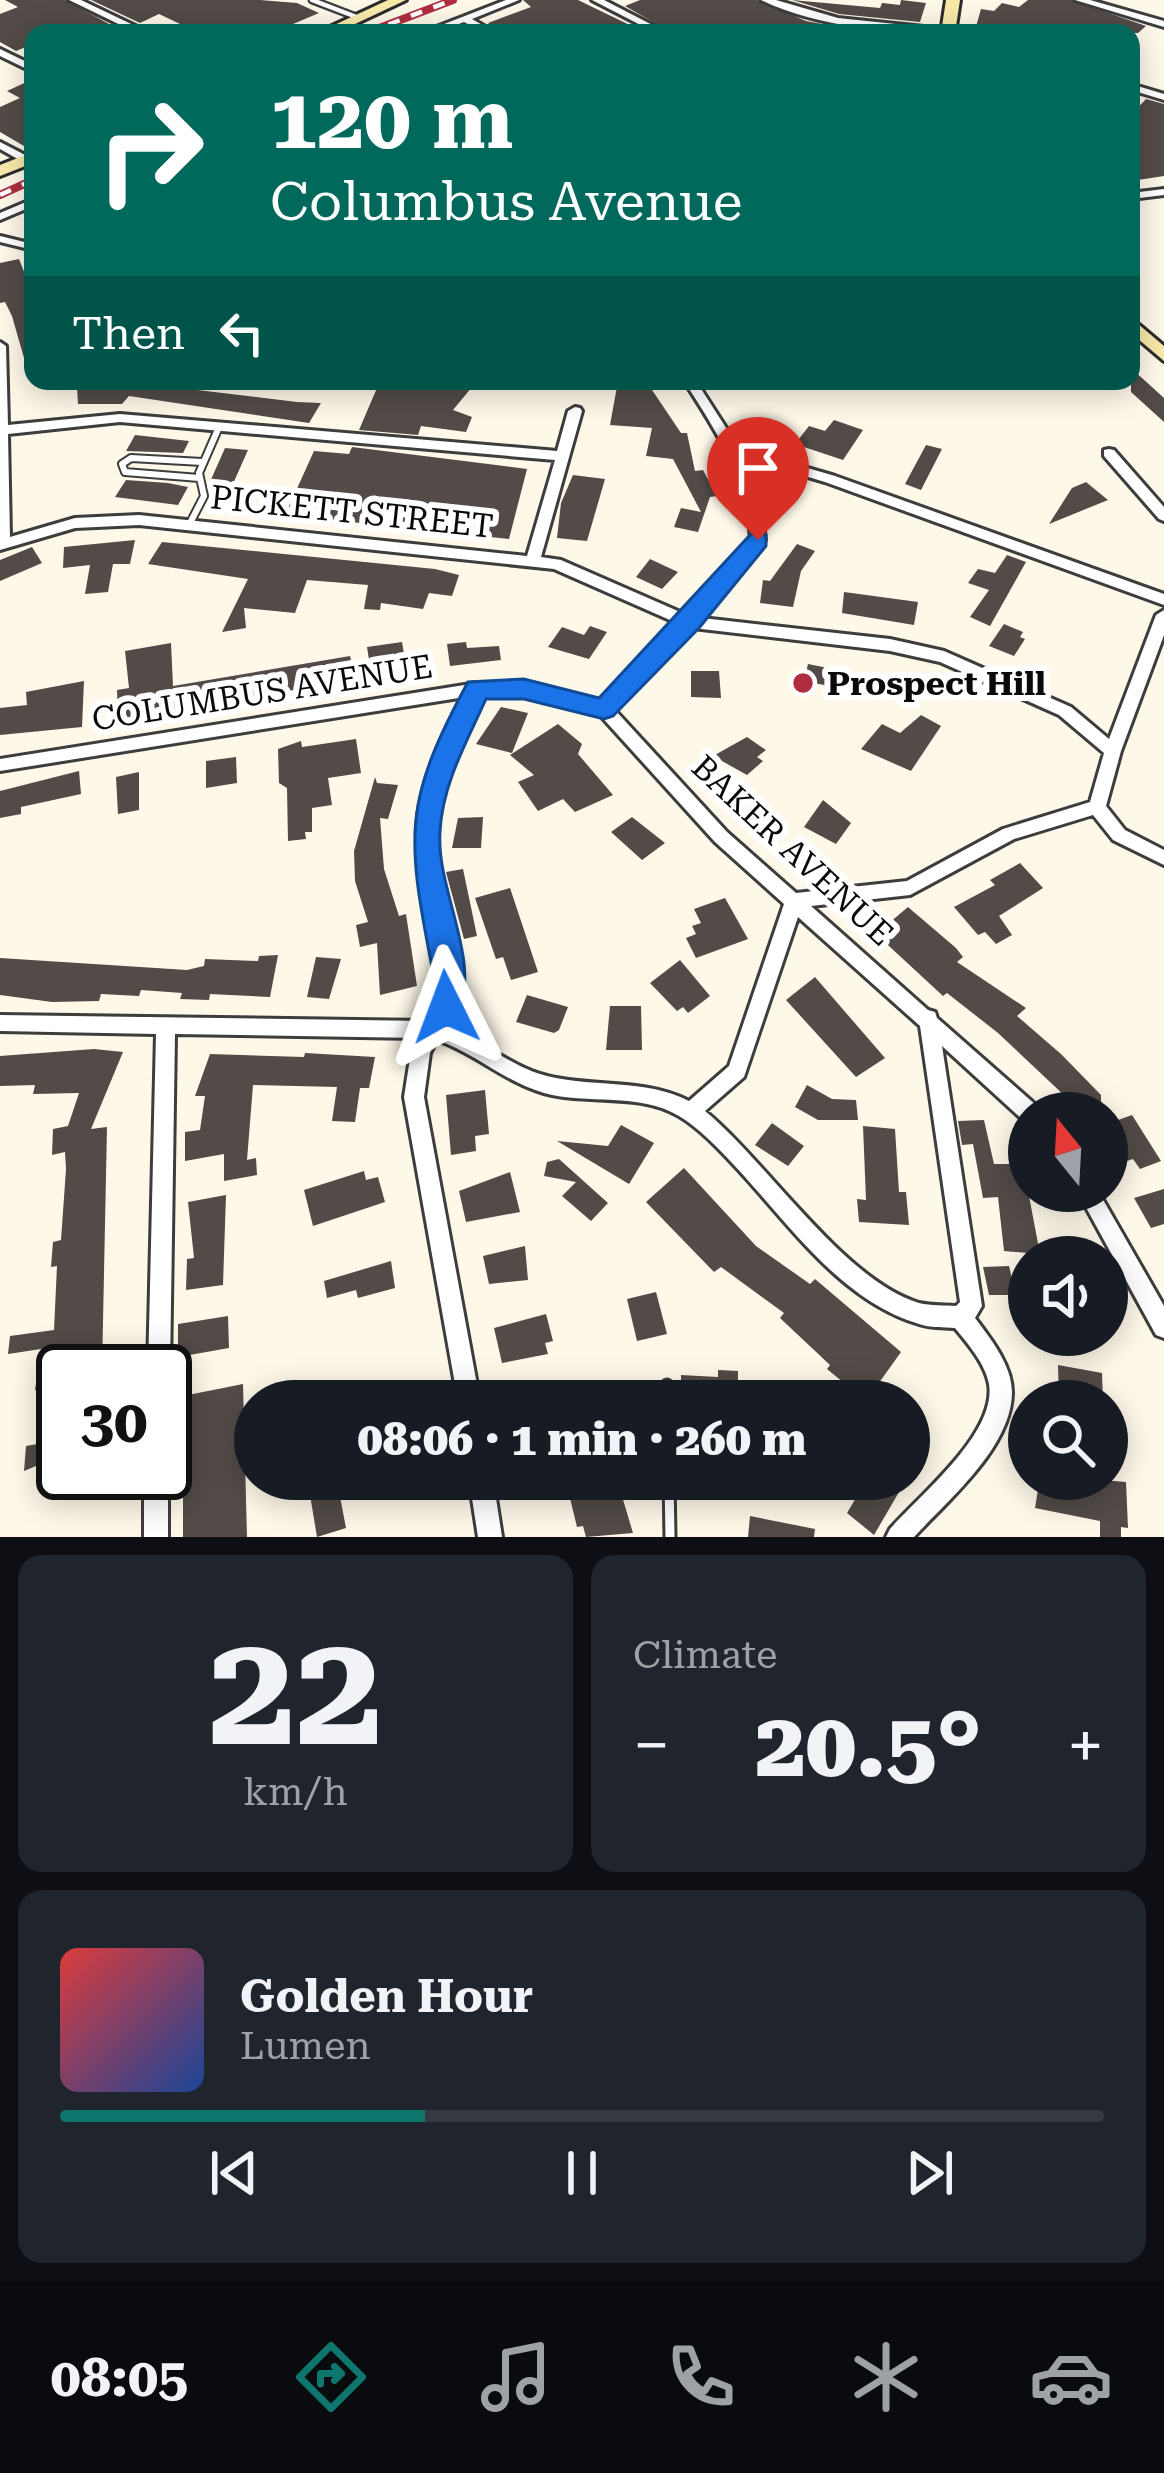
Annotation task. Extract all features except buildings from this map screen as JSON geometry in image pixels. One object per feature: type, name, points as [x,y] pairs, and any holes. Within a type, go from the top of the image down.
[{"type":"main road","points":[[345,24],[399,0]]},
{"type":"main road","points":[[1140,332],[1164,356]]},
{"type":"street","points":[[79,2],[97,0]]},
{"type":"street","points":[[449,24],[514,0]]},
{"type":"street","points":[[597,0],[645,24]]},
{"type":"street","points":[[766,0],[837,21],[868,24]]},
{"type":"street","points":[[1080,0],[1164,24]]},
{"type":"street","points":[[79,2],[126,24]]},
{"type":"street","points":[[464,18],[475,24]]},
{"type":"street","points":[[0,346],[2,544]]},
{"type":"street","points":[[604,709],[690,622],[758,540],[755,496],[735,452],[696,390]]},
{"type":"street","points":[[533,561],[575,411]]},
{"type":"street","points":[[3,430],[98,417],[560,456]]},
{"type":"street","points":[[735,452],[830,479],[1164,600]]},
{"type":"street","points":[[1108,453],[1164,515]]},
{"type":"street","name":"PICKETT STREET","points":[[2,544],[75,524],[189,525],[533,561],[587,574],[690,622],[890,645],[944,657],[1065,711],[1113,751]]},
{"type":"street","points":[[1096,807],[1164,615]]},
{"type":"street","points":[[465,1380],[414,1097],[421,1052],[446,1007],[451,982],[426,863],[429,802],[477,689]]},
{"type":"street","name":"COLUMBUS AVENUE","points":[[0,765],[477,689],[524,689],[604,709]]},
{"type":"street","name":"BAKER AVENUE","points":[[604,709],[621,722],[680,796],[1008,1093]]},
{"type":"street","points":[[691,1112],[736,1071],[794,901],[910,888],[1009,834],[1096,807]]},
{"type":"street","points":[[1096,807],[1119,835],[1164,858]]},
{"type":"street","points":[[928,1018],[971,1306],[962,1317]]},
{"type":"street","points":[[0,1023],[432,1030],[458,1036],[518,1076],[551,1086],[659,1099],[691,1112],[799,1228],[888,1299],[922,1315],[962,1317]]},
{"type":"street","points":[[160,1344],[166,1024]]},
{"type":"street","points":[[1099,1212],[1164,1328]]},
{"type":"street","points":[[898,1537],[985,1437],[1001,1394],[989,1358],[962,1317]]},
{"type":"street","points":[[156,1500],[156,1537]]},
{"type":"street","points":[[484,1500],[490,1537]]},
{"type":"lane","points":[[312,0],[359,18]]},
{"type":"lane","points":[[189,525],[204,496],[199,478],[202,462],[220,427]]},
{"type":"lane","points":[[199,478],[125,472],[122,464],[131,458],[202,462]]},
{"type":"lane","points":[[669,1500],[670,1537]]},
{"type":"railway","points":[[390,24],[453,0]]},
{"type":"railway","points":[[0,195],[24,184]]},
{"type":"place","name":"Prospect Hill","points":[[803,683]]},
{"type":"route","points":[[446,1007],[451,982],[426,863],[425,830],[437,776],[477,689],[524,689],[604,709],[690,622],[758,540]]}]
